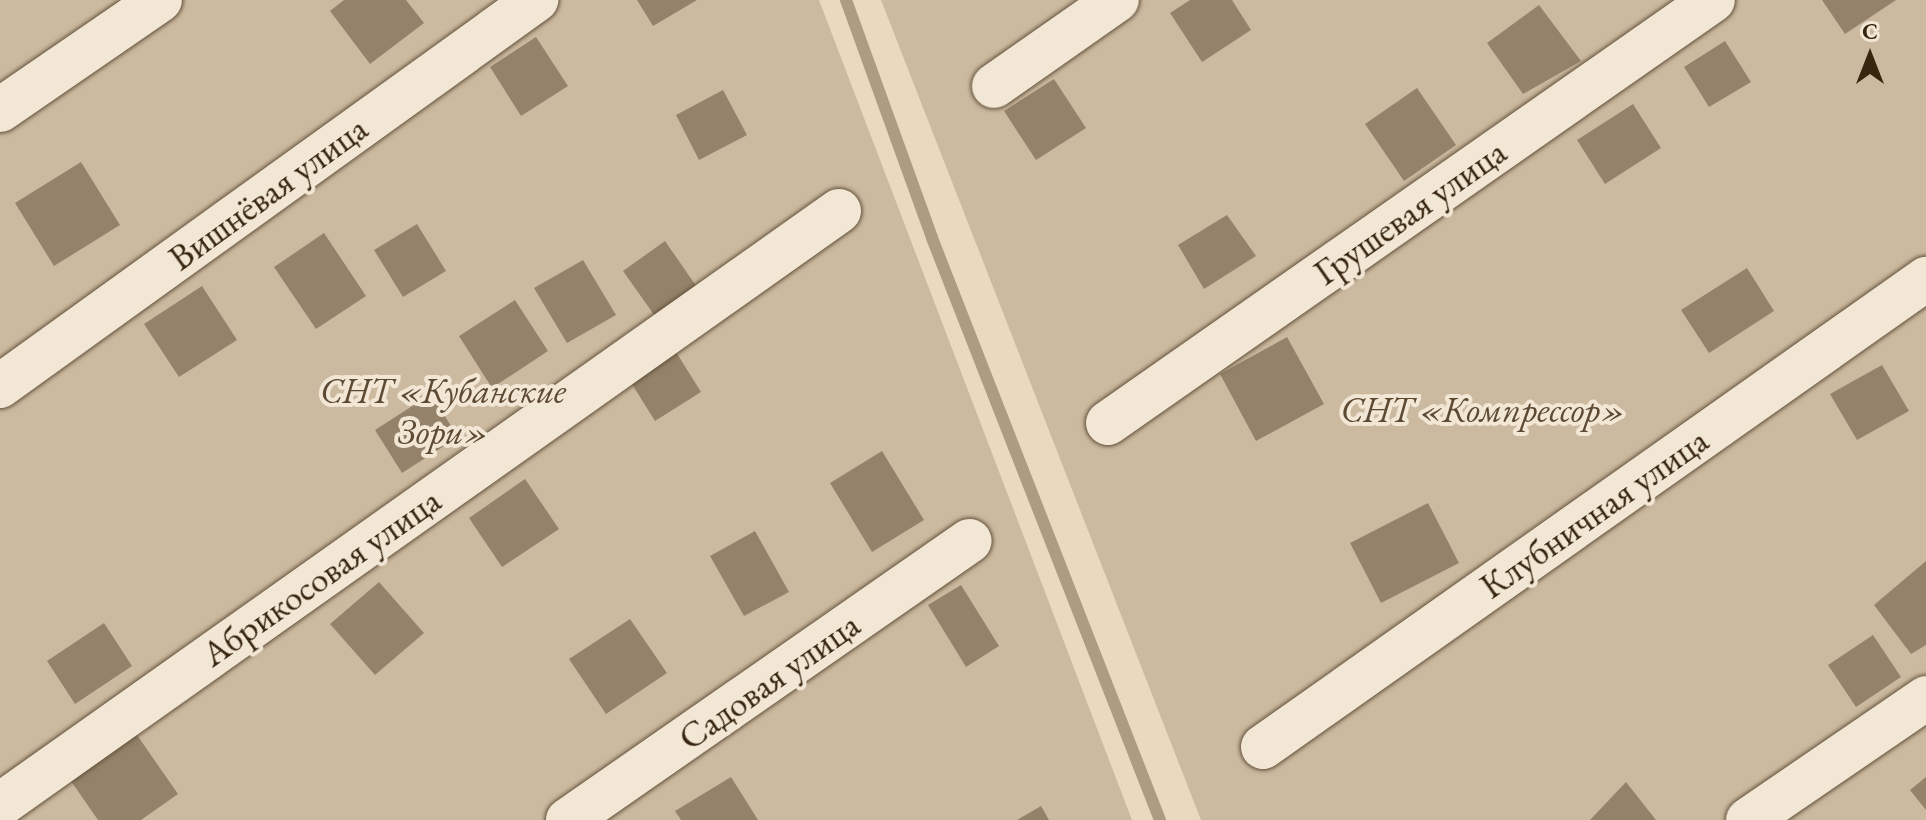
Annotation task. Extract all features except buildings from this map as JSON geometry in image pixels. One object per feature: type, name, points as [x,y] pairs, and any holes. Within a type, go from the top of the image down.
[{"type":"street","points":[[0,110],[160,0]]},
{"type":"street","name":"Вишнёвая улица","points":[[0,386],[536,0]]},
{"type":"street","points":[[994,86],[1117,0]]},
{"type":"street","name":"Грушевая улица","points":[[1108,423],[1713,0]]},
{"type":"street","name":"Абрикосовая улица","points":[[0,805],[839,211]]},
{"type":"street","name":"Клубничная улица","points":[[1263,747],[1926,279]]},
{"type":"street","name":"Садовая улица","points":[[568,820],[970,541]]},
{"type":"street","points":[[1748,820],[1926,698]]},
{"type":"green space","name":"СНТ «Кубанские Зори»","points":[[0,0],[819,0],[1132,820],[0,820]]},
{"type":"green space","name":"СНТ «Компрессор»","points":[[881,0],[1926,0],[1926,820],[1201,820]]},
{"type":"waterway","points":[[846,0],[932,238],[1160,820]]}]
